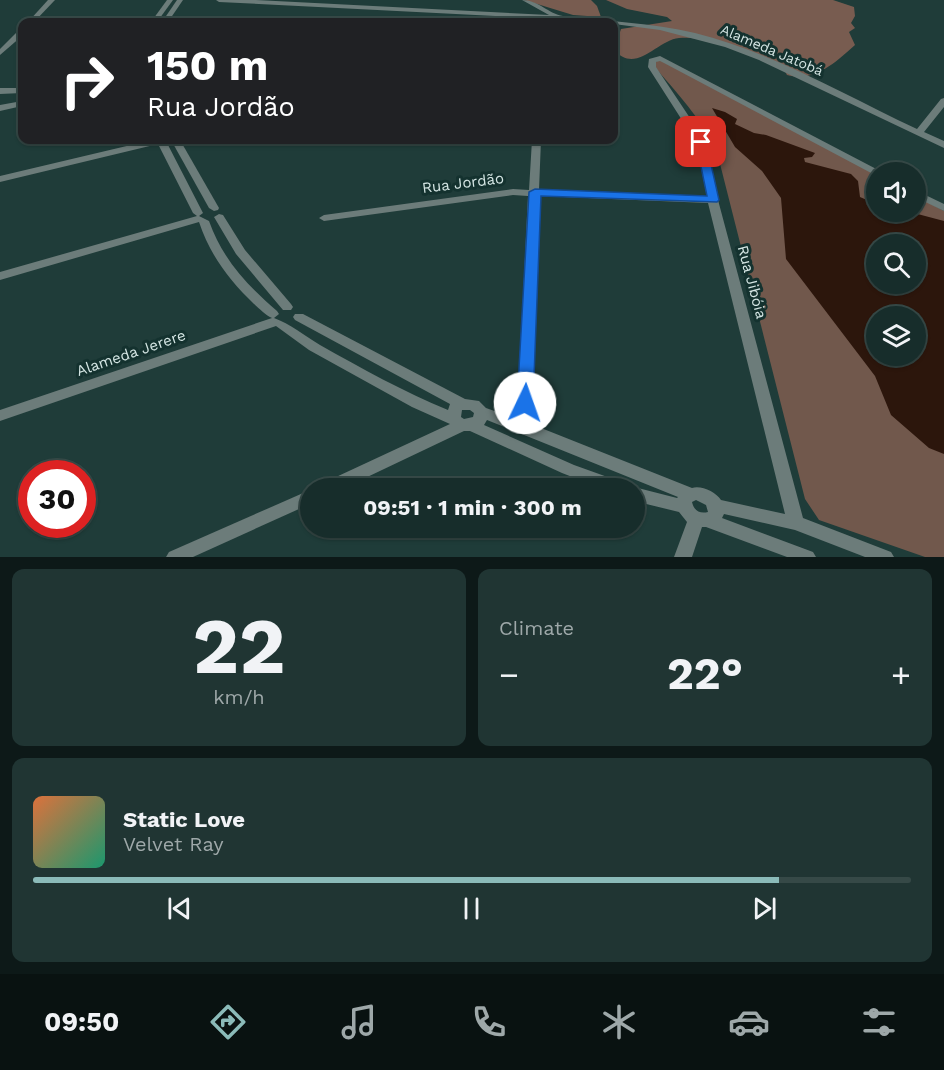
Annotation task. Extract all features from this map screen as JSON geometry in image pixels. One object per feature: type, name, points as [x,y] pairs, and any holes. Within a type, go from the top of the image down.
[{"type":"street","points":[[35,18],[52,0]]},
{"type":"street","points":[[157,18],[170,0]]},
{"type":"street","points":[[168,18],[180,0]]},
{"type":"street","name":"Alameda Jatobá","points":[[219,0],[503,15],[522,18]]},
{"type":"street","points":[[503,15],[526,0],[558,18]]},
{"type":"street","name":"Alameda Jatobá","points":[[618,21],[713,39],[762,58],[941,141]]},
{"type":"street","points":[[0,53],[18,36]]},
{"type":"street","name":"Rua Jibóia","points":[[796,523],[713,200],[701,142],[652,67],[652,61],[660,58],[667,61],[866,166]]},
{"type":"street","points":[[0,92],[18,92]]},
{"type":"street","points":[[919,132],[944,101]]},
{"type":"street","points":[[0,108],[18,105]]},
{"type":"street","points":[[0,179],[146,144]]},
{"type":"street","points":[[160,144],[200,218],[210,243],[223,263],[242,287],[276,320],[314,347],[417,403],[592,478]]},
{"type":"street","points":[[177,144],[240,252],[287,307],[297,310],[299,317],[462,404],[474,405],[481,412],[524,427],[807,557]]},
{"type":"street","points":[[524,427],[536,144]]},
{"type":"street","name":"Rua Jordão","points":[[324,218],[455,199],[535,192],[713,200]]},
{"type":"street","points":[[926,199],[944,208]]},
{"type":"street","points":[[0,276],[216,213]]},
{"type":"street","points":[[276,320],[287,307]]},
{"type":"street","points":[[276,320],[289,324],[299,317]]},
{"type":"street","name":"Alameda Jerere","points":[[0,416],[276,320]]},
{"type":"street","points":[[462,404],[456,407],[462,423]]},
{"type":"street","points":[[350,478],[462,423],[480,420],[481,412]]},
{"type":"street","points":[[645,497],[668,504],[796,523],[885,557]]},
{"type":"street","points":[[175,557],[300,501]]},
{"type":"street","points":[[683,557],[699,509]]},
{"type":"shaded area","points":[[524,0],[591,0],[597,6],[601,17],[573,15]]},
{"type":"shaded area","points":[[606,0],[833,0],[854,7],[855,16],[851,23],[855,28],[849,32],[855,45],[815,74],[797,77],[787,75],[782,66],[718,43],[692,38],[671,40],[638,58],[630,59],[618,52],[618,35],[621,29],[672,21],[667,17],[627,9]]},
{"type":"shaded area","points":[[657,61],[662,61],[866,169],[866,222],[926,222],[926,201],[944,211],[944,557],[925,557],[819,520],[805,499],[717,152],[696,117],[653,65]]},
{"type":"shaded area","points":[[712,108],[737,119],[735,124],[754,133],[766,135],[815,153],[812,157],[804,158],[805,162],[851,174],[858,181],[860,197],[866,200],[866,222],[926,222],[926,216],[944,221],[944,454],[929,448],[891,415],[875,376],[867,366],[926,366],[926,306],[866,306],[866,364],[786,259],[781,198],[762,171],[735,147]]},
{"type":"route","points":[[525,403],[535,192],[713,200],[701,142]]}]
